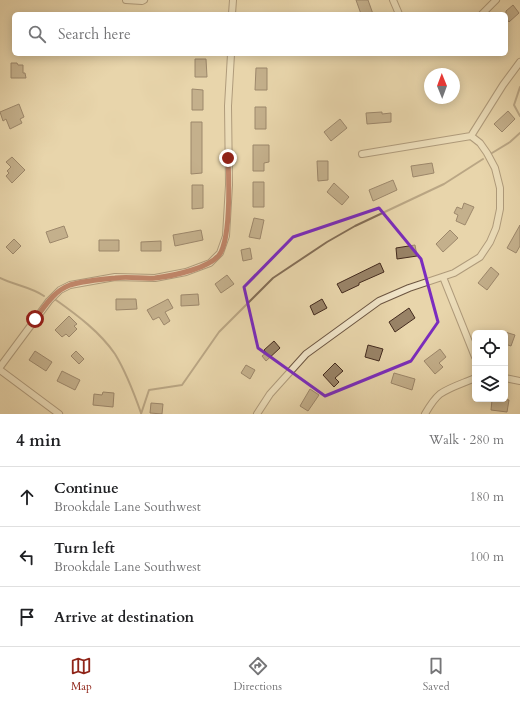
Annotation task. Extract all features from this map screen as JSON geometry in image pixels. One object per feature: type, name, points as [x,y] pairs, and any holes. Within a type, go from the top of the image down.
[{"type":"street","points":[[126,0],[143,1]]},
{"type":"street","points":[[232,12],[233,0]]},
{"type":"street","points":[[393,0],[398,12]]},
{"type":"street","points":[[484,12],[496,0]]},
{"type":"street","points":[[0,367],[49,300],[60,290],[70,285],[115,278],[155,278],[186,272],[210,263],[220,253],[226,236],[229,185],[228,106],[231,56]]},
{"type":"street","points":[[471,136],[520,62]]},
{"type":"street","points":[[257,414],[270,394],[306,354],[379,301],[409,288],[443,277],[480,257],[490,242],[496,228],[500,208],[500,188],[498,177],[487,153],[480,143],[471,136],[362,154]]},
{"type":"street","points":[[443,277],[472,350]]},
{"type":"street","points":[[0,370],[58,414]]},
{"type":"street","points":[[425,414],[440,394],[472,379]]},
{"type":"street","points":[[508,379],[520,382]]},
{"type":"highlighted area","points":[[379,208],[421,259],[438,322],[411,361],[325,396],[258,348],[244,287],[293,237]]},
{"type":"building","points":[[356,0],[368,0],[372,12],[360,12]]},
{"type":"building","points":[[513,5],[519,13],[509,22],[508,12],[506,11]]},
{"type":"building","points":[[195,59],[206,59],[207,77],[195,77]]},
{"type":"building","points":[[11,63],[23,65],[23,73],[25,73],[26,78],[11,78]]},
{"type":"building","points":[[256,68],[267,68],[267,90],[255,90]]},
{"type":"building","points":[[192,89],[203,90],[203,110],[192,110]]},
{"type":"building","points":[[19,104],[24,117],[20,119],[22,123],[10,129],[6,119],[3,121],[0,112]]},
{"type":"building","points":[[255,107],[266,107],[266,129],[255,129]]},
{"type":"building","points":[[508,111],[515,119],[502,132],[494,124]]},
{"type":"building","points":[[382,112],[382,114],[391,113],[391,122],[367,124],[366,113]]},
{"type":"building","points":[[340,119],[347,128],[331,141],[324,132]]},
{"type":"building","points":[[191,122],[202,122],[202,173],[191,174]]},
{"type":"building","points":[[253,145],[269,145],[269,162],[264,163],[264,171],[253,171]]},
{"type":"building","points":[[12,157],[25,170],[12,183],[6,176],[9,173],[7,171],[11,167],[6,162]]},
{"type":"building","points":[[317,161],[328,161],[328,180],[318,181]]},
{"type":"building","points":[[432,163],[434,173],[413,177],[411,166]]},
{"type":"building","points":[[393,180],[397,190],[373,201],[369,190]]},
{"type":"building","points":[[253,182],[264,182],[264,207],[253,207]]},
{"type":"building","points":[[334,183],[349,197],[342,205],[327,192]]},
{"type":"building","points":[[192,185],[203,185],[203,208],[192,209]]},
{"type":"building","points":[[464,203],[474,207],[465,225],[456,221],[458,215],[454,213],[457,207],[462,209]]},
{"type":"building","points":[[254,218],[264,220],[260,239],[249,237]]},
{"type":"building","points":[[520,225],[520,246],[516,253],[507,248]]},
{"type":"building","points":[[64,226],[68,237],[50,243],[46,232]]},
{"type":"building","points":[[201,230],[203,240],[175,246],[173,235]]},
{"type":"building","points":[[450,230],[458,238],[443,252],[436,244]]},
{"type":"building","points":[[14,239],[21,246],[13,254],[6,247]]},
{"type":"building","points":[[99,240],[119,240],[119,251],[99,251]]},
{"type":"building","points":[[161,241],[161,251],[141,251],[141,242]]},
{"type":"building","points":[[415,245],[417,256],[397,259],[396,248]]},
{"type":"building","points":[[250,248],[252,259],[243,261],[241,250]]},
{"type":"building","points":[[380,263],[384,272],[359,283],[359,285],[342,293],[337,284]]},
{"type":"building","points":[[491,267],[499,274],[487,290],[478,283]]},
{"type":"building","points":[[227,275],[234,284],[221,293],[215,284]]},
{"type":"building","points":[[198,294],[199,305],[181,306],[181,295]]},
{"type":"building","points":[[116,299],[136,299],[137,309],[116,310]]},
{"type":"building","points":[[168,299],[173,308],[165,312],[170,321],[164,325],[159,317],[153,320],[147,310]]},
{"type":"building","points":[[322,299],[327,308],[314,315],[310,306]]},
{"type":"building","points":[[409,308],[415,318],[395,332],[389,322]]},
{"type":"building","points":[[69,316],[77,324],[74,326],[77,329],[69,337],[66,334],[62,337],[55,330]]},
{"type":"building","points":[[508,333],[515,335],[511,346],[508,345]]},
{"type":"building","points":[[274,341],[280,348],[266,361],[262,356],[266,353],[264,350]]},
{"type":"building","points":[[368,345],[383,349],[379,361],[365,357]]},
{"type":"building","points":[[440,349],[446,357],[439,363],[443,367],[435,374],[424,361]]},
{"type":"building","points":[[35,351],[52,362],[46,371],[29,360]]},
{"type":"building","points":[[76,351],[84,359],[79,364],[71,356]]},
{"type":"building","points":[[335,363],[343,371],[335,378],[339,382],[334,387],[323,375]]},
{"type":"building","points":[[246,365],[255,370],[250,379],[241,373]]},
{"type":"building","points":[[62,371],[80,380],[75,390],[57,381]]},
{"type":"building","points":[[394,373],[415,379],[412,390],[391,383]]},
{"type":"building","points":[[310,389],[319,395],[308,411],[300,406]]},
{"type":"building","points":[[103,392],[114,393],[113,407],[93,405],[94,394],[102,395]]},
{"type":"building","points":[[509,400],[507,412],[491,410],[492,402],[508,402]]},
{"type":"building","points":[[151,403],[163,404],[162,414],[150,413]]},
{"type":"waterway","points":[[520,87],[514,105],[520,116]]},
{"type":"waterway","points":[[492,153],[510,142],[520,133]]},
{"type":"waterway","points":[[141,414],[149,390],[182,385],[219,332],[273,278],[327,242],[355,226],[444,184],[483,159]]},
{"type":"waterway","points":[[0,278],[34,290],[44,296]]},
{"type":"waterway","points":[[56,300],[88,324],[109,346],[126,375],[141,413]]},
{"type":"route","points":[[35,319],[49,300],[60,290],[70,285],[115,278],[155,278],[186,272],[210,263],[220,253],[226,236],[229,185],[228,158]]}]
